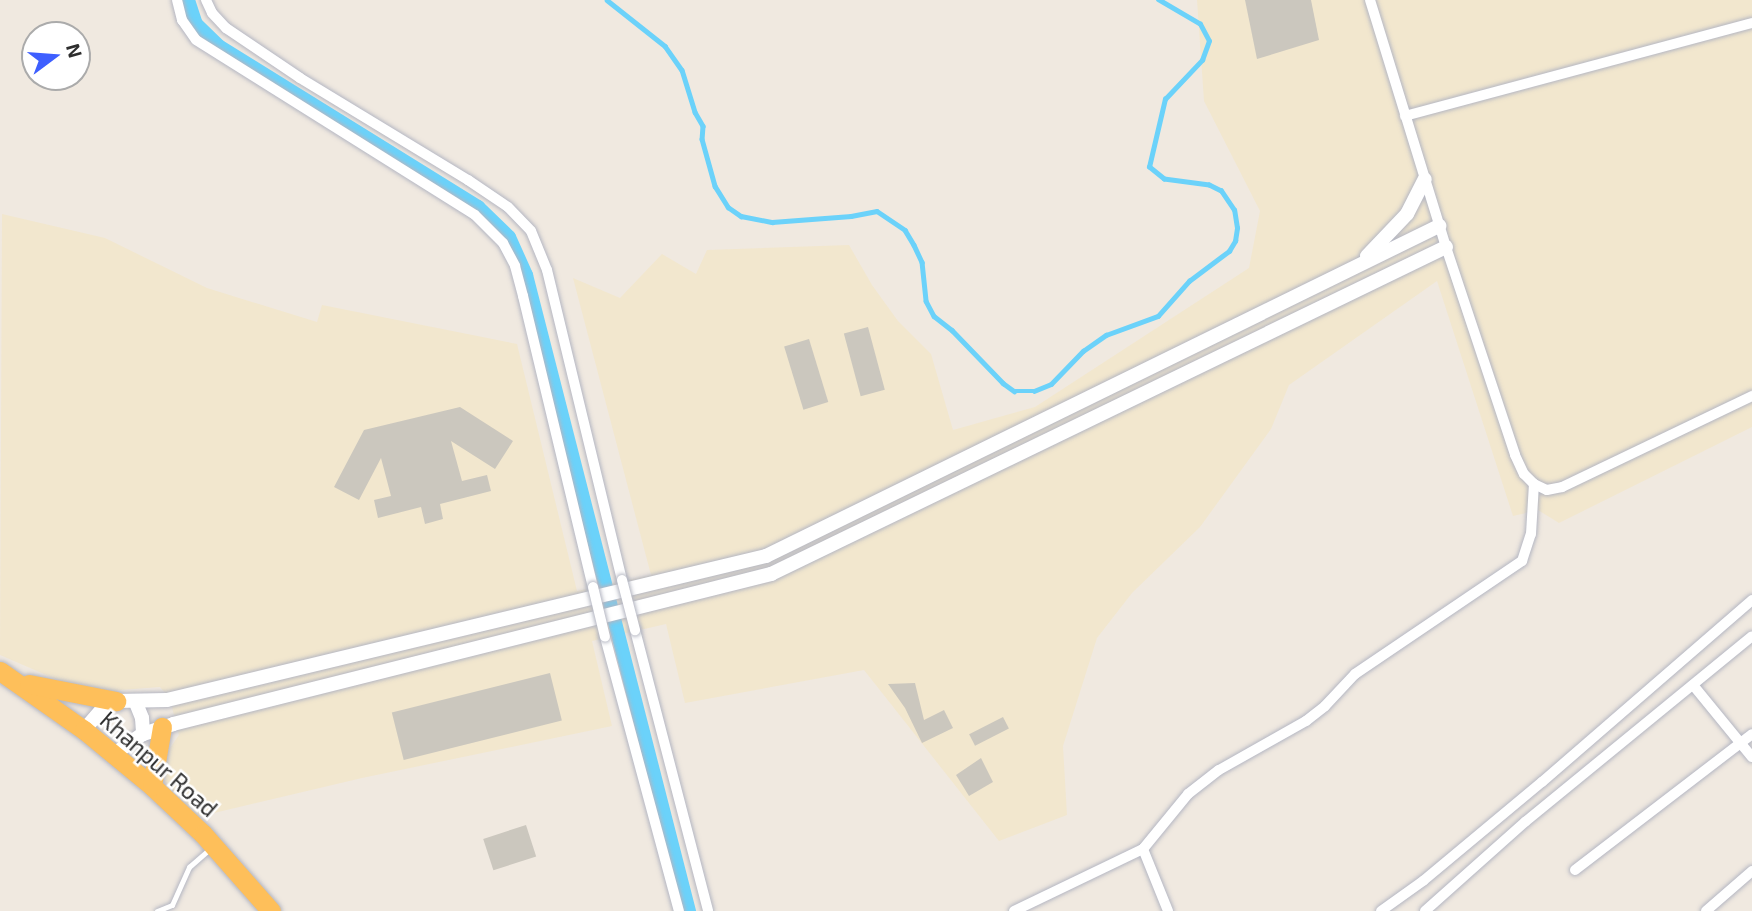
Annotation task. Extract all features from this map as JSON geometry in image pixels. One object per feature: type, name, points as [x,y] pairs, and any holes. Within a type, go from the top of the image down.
[{"type":"highway","name":"Khanpur Road","points":[[0,671],[18,681],[84,730],[152,786],[213,846],[271,911]]},
{"type":"highway","points":[[18,681],[116,701]]},
{"type":"highway","points":[[152,786],[162,727]]},
{"type":"street","points":[[177,0],[182,20],[196,40],[475,215],[503,243],[515,267],[523,296],[605,637],[679,911]]},
{"type":"street","points":[[206,0],[212,13],[226,28],[300,78],[468,180],[508,207],[531,231],[547,270],[622,580],[708,911]]},
{"type":"street","points":[[1370,0],[1446,247],[1524,474],[1534,484],[1547,490],[1562,487],[1752,396]]},
{"type":"street","points":[[1405,116],[1752,23]]},
{"type":"street","points":[[1356,266],[1399,225],[1425,179]]},
{"type":"street","points":[[84,730],[105,706],[116,701],[136,703],[167,700],[766,556],[1440,226]]},
{"type":"street","points":[[114,754],[143,734],[162,727],[771,574],[1446,247]]},
{"type":"street","points":[[1014,911],[1143,849],[1188,794],[1219,770],[1306,721],[1325,706],[1355,674],[1522,561],[1531,534],[1534,484]]},
{"type":"street","points":[[1381,911],[1423,881],[1542,782],[1752,600]]},
{"type":"street","points":[[1425,911],[1525,822],[1752,636]]},
{"type":"street","points":[[1693,685],[1752,758]]},
{"type":"street","points":[[136,703],[142,718],[143,734]]},
{"type":"street","points":[[1575,870],[1752,734]]},
{"type":"street","points":[[1143,849],[1168,911]]},
{"type":"street","points":[[1706,911],[1752,871]]},
{"type":"lane","points":[[157,911],[172,905],[189,867],[213,846]]},
{"type":"shaded area","points":[[1197,0],[1752,0],[1752,427],[1559,523],[1538,510],[1513,516],[1437,281],[1289,385],[1271,429],[1200,527],[1132,593],[1097,638],[1063,746],[1067,815],[999,841],[864,670],[685,703],[666,624],[592,641],[612,726],[362,778],[193,818],[173,797],[164,781],[168,751],[179,735],[170,699],[160,687],[95,692],[74,687],[0,655],[2,214],[105,238],[207,288],[317,322],[322,305],[517,344],[577,591],[651,575],[573,278],[620,298],[662,254],[696,274],[707,250],[849,245],[872,285],[898,321],[931,354],[953,430],[1035,407],[1249,268],[1260,211],[1204,101]]},
{"type":"building","points":[[1245,0],[1311,0],[1319,40],[1257,59]]},
{"type":"building","points":[[868,327],[885,390],[861,396],[844,333]]},
{"type":"building","points":[[809,339],[828,402],[803,410],[784,347]]},
{"type":"building","points":[[460,407],[513,441],[495,469],[451,441],[462,481],[487,475],[491,491],[440,504],[443,519],[425,524],[421,507],[378,518],[374,500],[391,496],[381,458],[359,500],[334,487],[364,430]]},
{"type":"building","points":[[550,673],[562,721],[404,760],[392,712]]},
{"type":"building","points":[[915,683],[924,720],[944,710],[953,728],[922,743],[905,708],[888,684]]},
{"type":"building","points":[[1003,717],[1009,729],[975,746],[969,734]]},
{"type":"building","points":[[981,758],[993,782],[969,796],[956,775]]},
{"type":"building","points":[[526,825],[536,856],[493,870],[483,839]]},
{"type":"waterway","points":[[188,0],[196,24],[220,47],[478,207],[509,237],[526,275],[689,911]]},
{"type":"waterway","points":[[607,0],[665,46],[682,70],[695,112],[703,126],[702,139],[715,186],[728,207],[741,216],[772,222],[851,216],[877,211],[905,230],[914,245],[922,262],[926,301],[934,316],[1014,391],[1034,391],[1051,384],[1083,351],[1106,335],[1158,316],[1189,281],[1229,251],[1235,241],[1237,228],[1234,210],[1221,191],[1209,185],[1164,179],[1149,167],[1165,99],[1202,60],[1209,41],[1200,24],[1159,0]]}]
